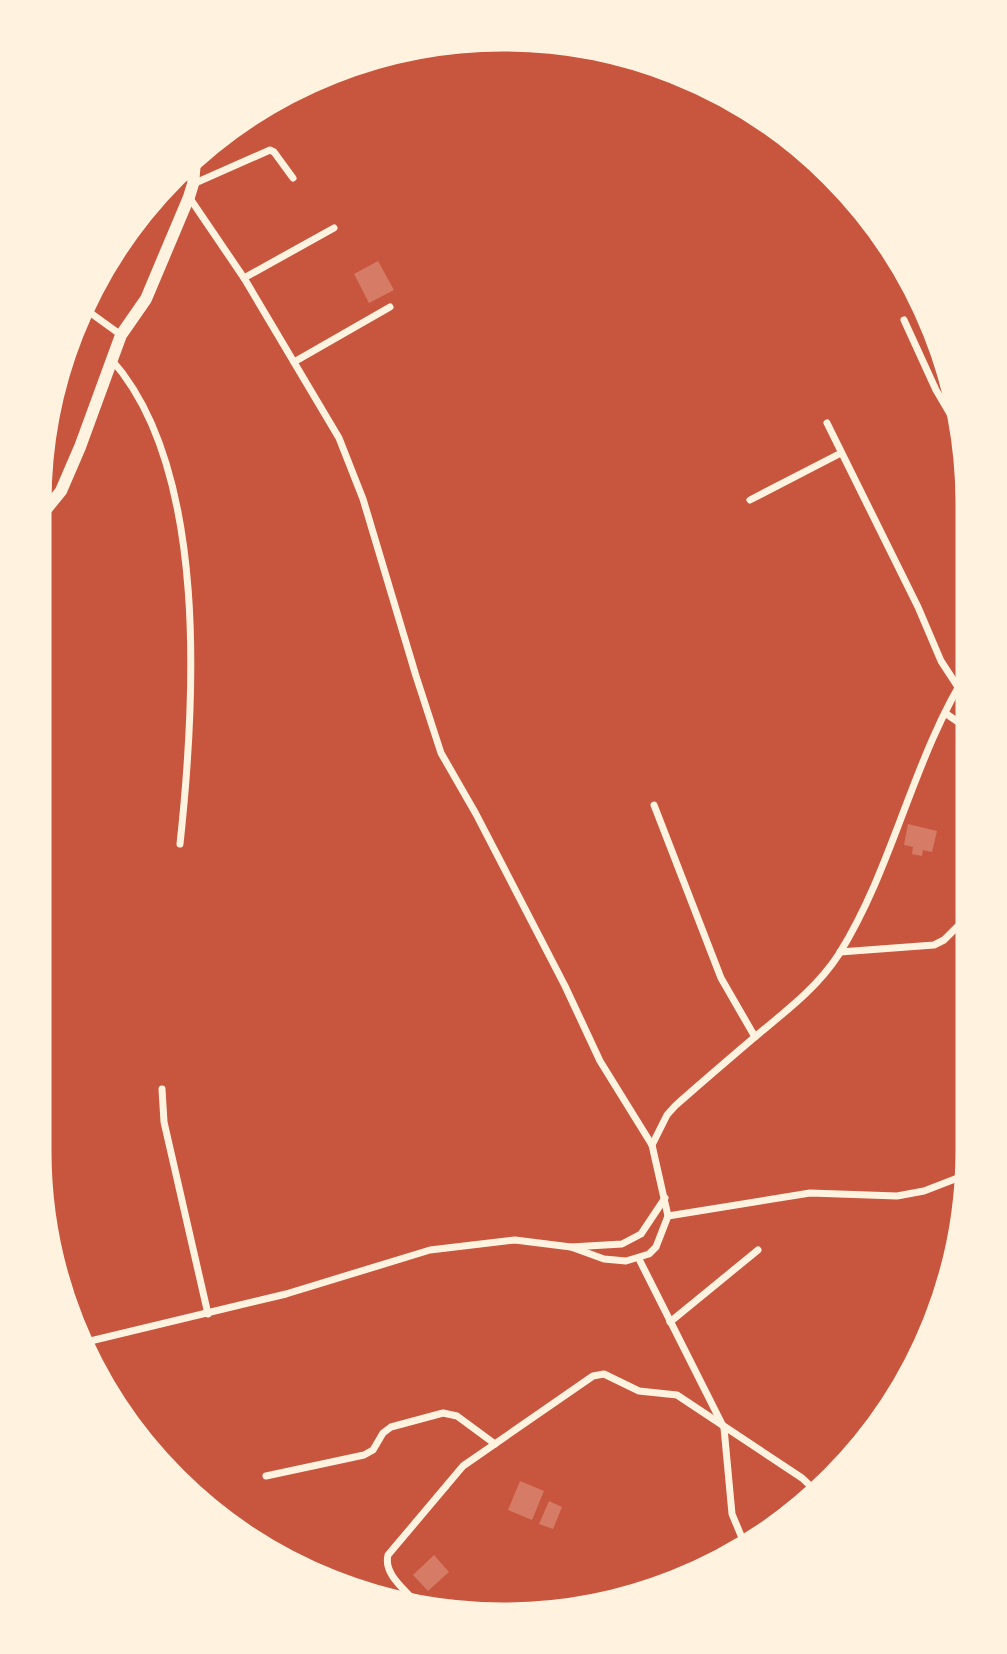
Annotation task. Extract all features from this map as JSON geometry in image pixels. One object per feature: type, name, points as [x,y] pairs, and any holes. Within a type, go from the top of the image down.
[{"type":"highway","points":[[47,507],[61,491],[80,447],[121,335],[146,299],[189,197],[194,168]]},
{"type":"street","points":[[193,184],[270,149],[293,178]]},
{"type":"street","points":[[189,197],[244,278],[339,438],[363,499],[441,752],[565,986],[600,1061],[652,1145],[668,1216],[656,1247],[639,1259],[626,1261],[604,1259],[571,1247]]},
{"type":"street","points":[[244,278],[334,228]]},
{"type":"street","points":[[294,362],[390,307]]},
{"type":"street","points":[[90,312],[121,335]]},
{"type":"street","points":[[904,320],[936,390],[951,416]]},
{"type":"street","points":[[111,359],[138,393],[176,496],[180,518],[188,591],[191,662],[180,844]]},
{"type":"street","points":[[827,423],[918,607],[941,661],[958,687]]},
{"type":"street","points":[[750,500],[841,453]]},
{"type":"street","points":[[652,1145],[667,1115],[675,1106],[804,996],[840,952],[888,857],[932,741],[960,684]]},
{"type":"street","points":[[945,713],[960,723]]},
{"type":"street","points":[[654,806],[721,978],[755,1037]]},
{"type":"street","points":[[840,952],[934,945],[944,940],[960,924]]},
{"type":"street","points":[[162,1089],[164,1122],[208,1314]]},
{"type":"street","points":[[668,1216],[810,1193],[897,1196],[925,1191],[959,1178]]},
{"type":"street","points":[[89,1341],[286,1294],[430,1250],[515,1240],[571,1247],[622,1244],[641,1234],[665,1198]]},
{"type":"street","points":[[670,1322],[758,1250]]},
{"type":"street","points":[[639,1259],[724,1428],[732,1514],[743,1539]]},
{"type":"street","points":[[412,1597],[389,1570],[386,1563],[388,1555],[463,1466],[599,1374],[639,1391],[677,1395],[811,1487]]},
{"type":"street","points":[[266,1476],[363,1455],[373,1450],[383,1433],[391,1427],[443,1413],[457,1416],[495,1444]]},
{"type":"building","points":[[378,261],[394,290],[369,303],[354,274]]},
{"type":"building","points":[[908,824],[937,831],[932,852],[923,850],[922,856],[912,854],[913,847],[904,845]]},
{"type":"building","points":[[520,1481],[544,1491],[532,1520],[508,1510]]},
{"type":"building","points":[[549,1501],[562,1507],[553,1529],[539,1524]]},
{"type":"building","points":[[434,1555],[449,1572],[428,1591],[413,1575]]}]
